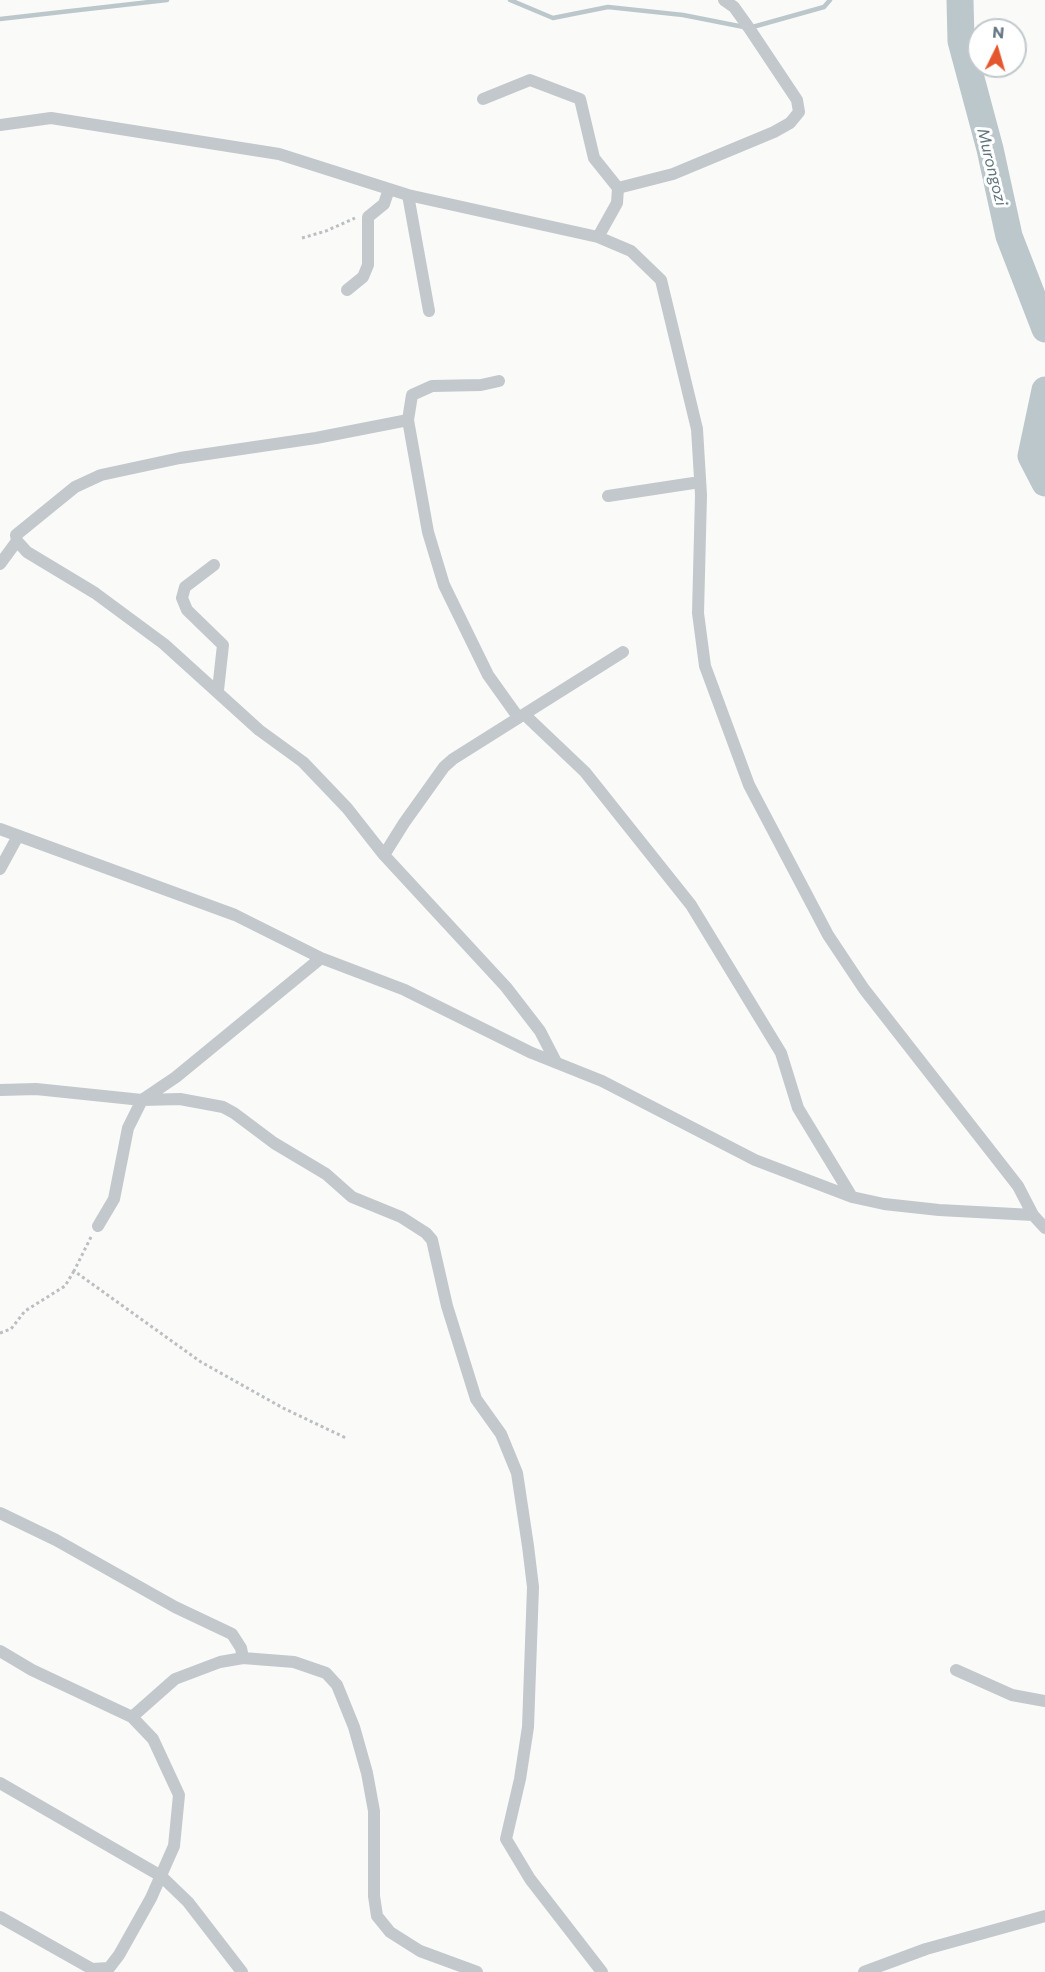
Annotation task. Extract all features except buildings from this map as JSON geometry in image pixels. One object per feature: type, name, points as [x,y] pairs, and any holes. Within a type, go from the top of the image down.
[{"type":"street","points":[[618,188],[673,174],[774,132],[790,123],[799,111],[796,100],[749,28],[734,7],[724,0]]},
{"type":"street","points":[[483,99],[530,80],[580,99],[594,158],[618,188],[617,203],[598,237]]},
{"type":"street","points":[[0,125],[51,118],[279,154],[408,195],[598,237],[631,251],[661,280],[697,429],[700,482],[698,613],[705,666],[749,785],[828,935],[864,990],[1018,1186],[1033,1215],[1045,1228]]},
{"type":"street","points":[[348,290],[363,277],[368,265],[368,218],[384,204],[389,189]]},
{"type":"street","points":[[408,195],[429,311]]},
{"type":"street","points":[[499,381],[481,385],[432,386],[412,395],[408,420],[428,531],[444,585],[488,675],[521,716],[585,772],[691,905],[781,1053],[798,1108],[852,1197]]},
{"type":"street","points":[[408,420],[316,438],[180,458],[101,475],[75,487],[16,535],[17,541],[27,552],[95,593],[164,644],[260,730],[303,762],[347,808],[384,855],[506,987],[540,1030],[556,1062]]},
{"type":"street","points":[[608,496],[700,482]]},
{"type":"street","points":[[0,564],[17,541]]},
{"type":"street","points":[[214,565],[185,586],[183,598],[186,610],[223,645],[218,690]]},
{"type":"street","points":[[384,855],[444,767],[623,652]]},
{"type":"street","points":[[0,829],[235,915],[321,958],[405,990],[473,1025],[602,1081],[755,1160],[852,1197],[884,1204],[939,1210],[1033,1215]]},
{"type":"street","points":[[0,869],[18,836]]},
{"type":"street","points":[[98,1226],[114,1198],[128,1128],[142,1101],[176,1077],[321,958]]},
{"type":"street","points":[[0,1090],[36,1089],[142,1101],[180,1100],[223,1107],[248,1121],[274,1143],[326,1174],[352,1197],[401,1217],[426,1233],[432,1240],[447,1306],[476,1399],[501,1434],[516,1473],[528,1546],[533,1587],[528,1727],[520,1779],[506,1839],[537,1888],[602,1972]]},
{"type":"street","points":[[0,1513],[56,1540],[174,1607],[232,1634],[241,1648],[243,1658]]},
{"type":"street","points":[[0,1652],[32,1670],[132,1717],[153,1739],[179,1795],[174,1846],[161,1876],[111,1970],[92,1970],[0,1917]]},
{"type":"street","points":[[132,1717],[175,1679],[186,1673],[243,1658],[294,1662],[326,1673],[337,1685],[354,1727],[367,1773],[374,1811],[374,1896],[377,1916],[390,1932],[420,1950],[477,1972]]},
{"type":"street","points":[[956,1670],[1012,1695],[1045,1701]]},
{"type":"street","points":[[0,1783],[161,1876],[188,1902],[242,1972]]},
{"type":"street","points":[[864,1972],[926,1948],[1045,1916]]},
{"type":"path","points":[[302,238],[327,231],[354,218],[368,218]]},
{"type":"path","points":[[0,1333],[11,1329],[25,1311],[65,1286],[98,1226]]},
{"type":"path","points":[[74,1271],[201,1362],[283,1408],[346,1438]]},
{"type":"waterway","points":[[0,19],[167,0]]},
{"type":"waterway","points":[[510,0],[553,18],[608,7],[683,15],[749,28],[824,7],[830,0]]},
{"type":"waterway","name":"Murongozi","points":[[960,0],[961,41],[990,149],[1009,236],[1045,329]]},
{"type":"waterway","name":"Murongozi","points":[[1045,390],[1031,456],[1045,483]]}]
